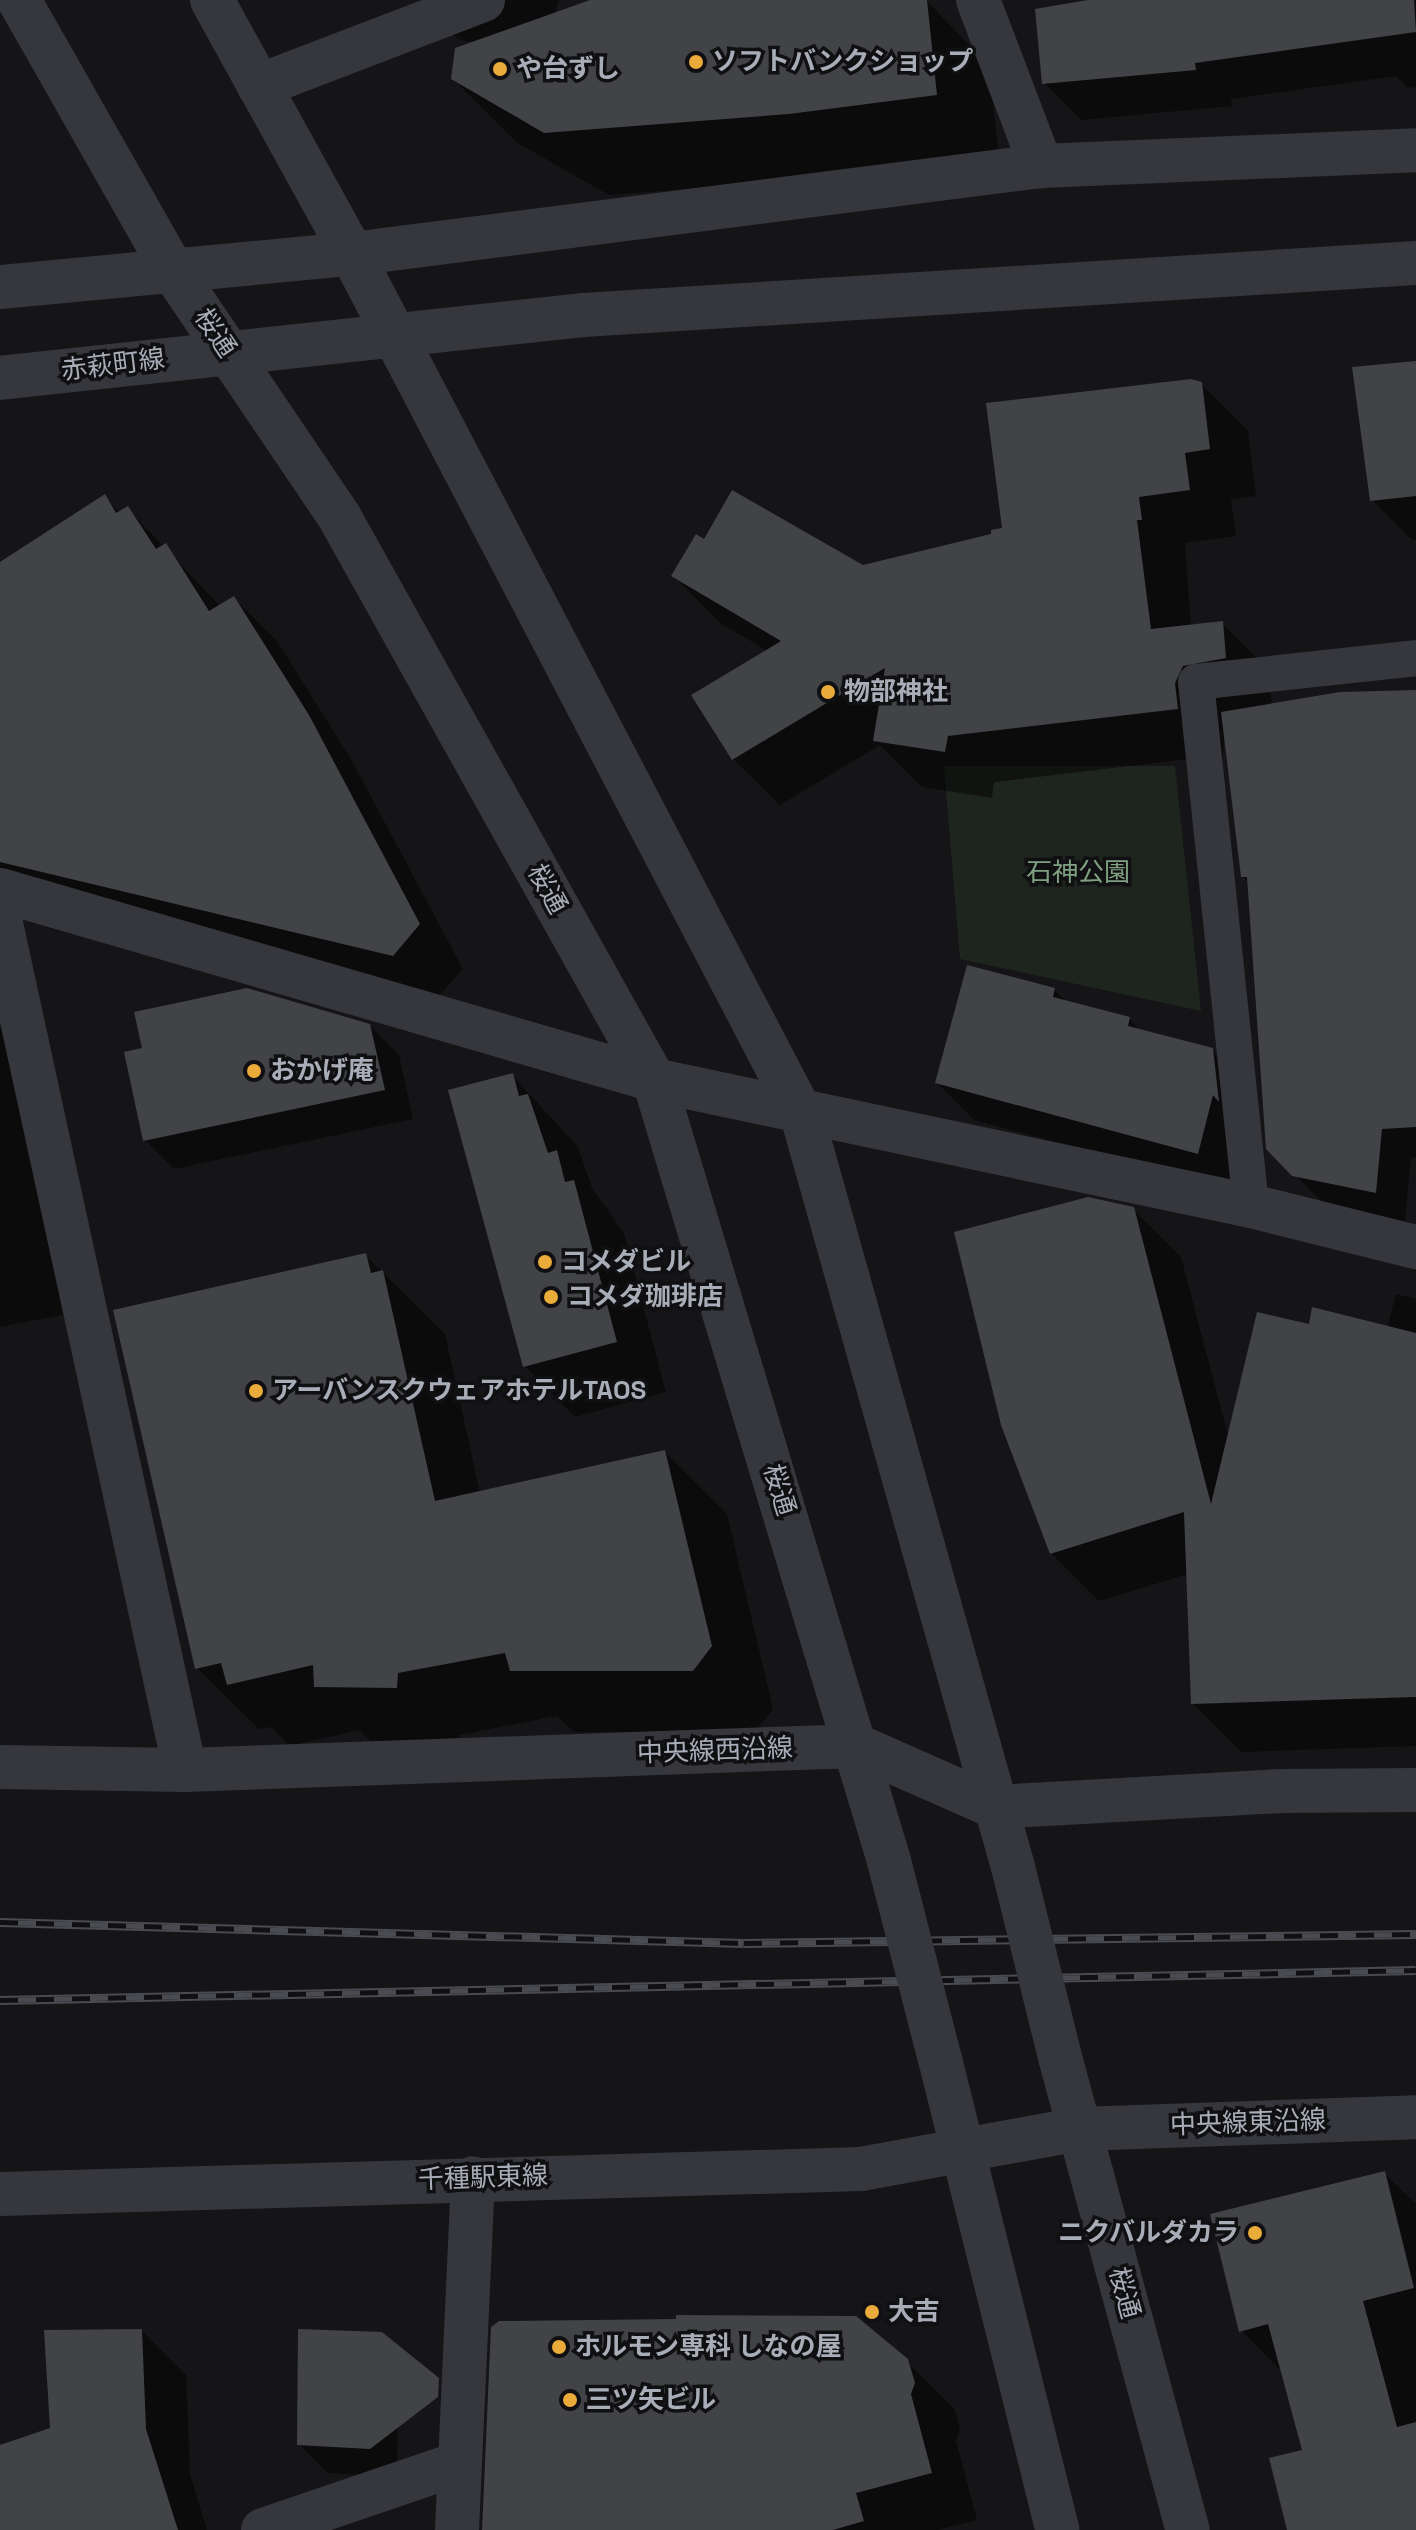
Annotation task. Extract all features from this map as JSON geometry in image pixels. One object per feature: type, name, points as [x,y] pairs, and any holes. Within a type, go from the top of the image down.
[{"type":"street","name":"桜通","points":[[19,0],[171,268],[340,518],[654,1080],[857,1746],[964,2151]]},
{"type":"street","points":[[212,0],[352,254],[802,1115],[995,1807]]},
{"type":"street","points":[[259,86],[483,0]]},
{"type":"street","points":[[978,0],[1041,166]]},
{"type":"street","points":[[0,287],[171,268],[352,254],[1041,166],[1416,150]]},
{"type":"street","name":"赤萩町線","points":[[0,378],[393,332],[583,315],[1416,263]]},
{"type":"street","points":[[0,890],[654,1080],[802,1115],[1251,1206],[1416,1247]]},
{"type":"street","points":[[0,919],[185,1770]]},
{"type":"street","name":"中央線西沿線","points":[[0,1767],[185,1770],[857,1746],[995,1807],[1283,1791],[1416,1790]]},
{"type":"street","name":"桜通","points":[[995,1807],[1188,2530]]},
{"type":"street","name":"中央線東沿線","points":[[964,2151],[1080,2129],[1416,2117]]},
{"type":"street","points":[[964,2151],[1057,2530]]},
{"type":"street","name":"千種駅東線","points":[[0,2194],[861,2169],[964,2151]]},
{"type":"street","points":[[457,2530],[473,2178]]},
{"type":"street","points":[[263,2530],[460,2463]]},
{"type":"lane","points":[[1251,1206],[1196,682],[1416,658]]},
{"type":"green space","name":"石神公園","points":[[944,766],[1175,766],[1201,1011],[960,959]]},
{"type":"building","points":[[590,0],[927,0],[937,95],[789,114],[544,133],[451,79],[455,48]]},
{"type":"building","points":[[1088,0],[1414,0],[1416,32],[1195,63],[1196,70],[1042,84],[1035,9]]},
{"type":"building","points":[[1416,361],[1416,496],[1370,501],[1352,367]]},
{"type":"building","points":[[1191,379],[1202,382],[1210,449],[1185,453],[1190,490],[1139,497],[1142,520],[1137,520],[1151,629],[1223,621],[1226,658],[1183,666],[1175,683],[1178,709],[948,736],[945,752],[873,741],[885,668],[732,760],[691,695],[781,641],[671,576],[696,534],[704,539],[732,490],[863,565],[991,534],[991,530],[1002,528],[986,403]]},
{"type":"building","points":[[105,494],[116,513],[128,506],[156,549],[166,543],[209,611],[234,596],[309,715],[420,924],[393,956],[0,862],[0,562]]},
{"type":"building","points":[[1416,690],[1416,1127],[1382,1129],[1376,1193],[1292,1176],[1266,1149],[1247,877],[1241,877],[1221,712],[1340,692]]},
{"type":"building","points":[[967,965],[1055,988],[1053,997],[1130,1017],[1128,1026],[1213,1048],[1219,1102],[1213,1095],[1198,1154],[935,1083]]},
{"type":"building","name":"おかげ庵","points":[[247,988],[370,1024],[385,1090],[143,1141],[124,1052],[142,1048],[134,1012]]},
{"type":"building","name":"コメダビル","points":[[513,1073],[519,1096],[528,1094],[548,1153],[557,1150],[565,1182],[574,1180],[617,1342],[523,1367],[448,1090]]},
{"type":"building","points":[[1088,1197],[1134,1207],[1211,1504],[1257,1312],[1309,1324],[1312,1307],[1416,1333],[1416,1697],[1191,1704],[1184,1512],[1050,1554],[1001,1425],[954,1232]]},
{"type":"building","name":"アーバンスクウェアホテルTAOS","points":[[366,1253],[371,1273],[383,1270],[435,1501],[665,1450],[712,1646],[693,1671],[510,1671],[505,1653],[398,1673],[397,1688],[314,1687],[313,1665],[227,1685],[221,1663],[195,1669],[113,1310]]},
{"type":"building","points":[[1385,2171],[1414,2288],[1363,2301],[1397,2427],[1416,2422],[1416,2530],[1287,2530],[1269,2458],[1302,2450],[1268,2324],[1239,2332],[1210,2214]]},
{"type":"building","points":[[676,2315],[856,2316],[908,2359],[915,2383],[911,2394],[932,2473],[856,2493],[864,2521],[833,2530],[482,2530],[491,2327],[499,2321],[676,2319]]},
{"type":"building","points":[[142,2329],[146,2429],[178,2530],[0,2530],[0,2445],[50,2428],[44,2330]]},
{"type":"building","points":[[298,2329],[382,2332],[439,2378],[438,2397],[370,2449],[297,2445]]},
{"type":"railway","points":[[0,1922],[744,1943],[1416,1934]]},
{"type":"railway","points":[[0,2000],[1416,1970]]},
{"type":"place","name":"ソフトバンクショップ","points":[[696,62]]},
{"type":"place","name":"や台ずし","points":[[500,69]]},
{"type":"place","name":"物部神社","points":[[828,692]]},
{"type":"place","name":"おかげ庵","points":[[254,1071]]},
{"type":"place","name":"コメダビル","points":[[545,1262]]},
{"type":"place","name":"コメダ珈琲店","points":[[551,1297]]},
{"type":"place","name":"アーバンスクウェアホテルTAOS","points":[[256,1391]]},
{"type":"place","name":"ニクバルダカラ","points":[[1255,2233]]},
{"type":"place","name":"大吉","points":[[872,2312]]},
{"type":"place","name":"ホルモン専科 しなの屋","points":[[559,2347]]},
{"type":"place","name":"三ツ矢ビル","points":[[570,2400]]}]
